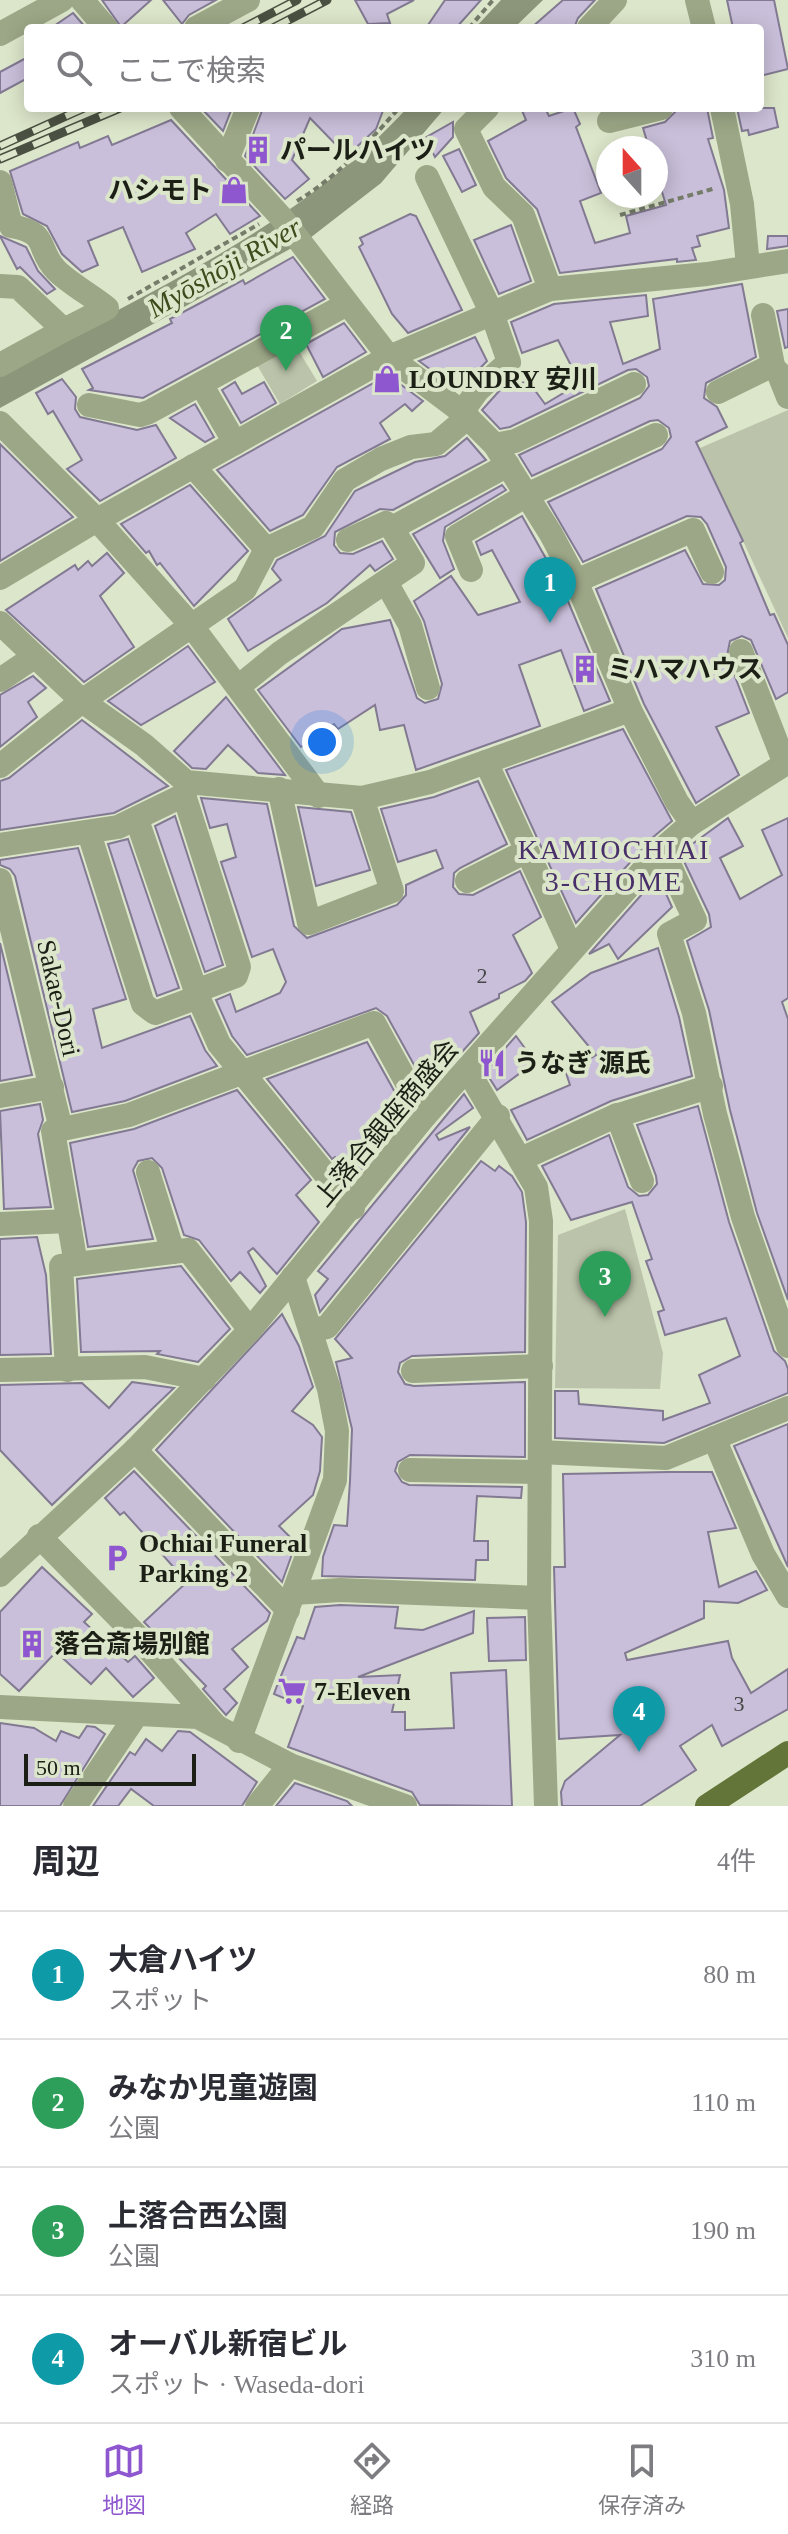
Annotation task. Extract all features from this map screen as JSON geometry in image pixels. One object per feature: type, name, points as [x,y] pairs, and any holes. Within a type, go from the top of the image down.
[{"type":"main road","points":[[707,1806],[788,1753]]},
{"type":"street","points":[[82,0],[103,24]]},
{"type":"street","points":[[203,24],[248,0]]},
{"type":"street","points":[[593,24],[615,0]]},
{"type":"street","points":[[697,0],[703,24]]},
{"type":"street","points":[[0,34],[57,2]]},
{"type":"street","points":[[185,112],[280,215],[389,357],[465,415],[501,455],[576,581],[630,710],[672,793],[692,823]]},
{"type":"street","points":[[227,160],[246,112]]},
{"type":"street","points":[[483,112],[466,129],[494,187],[523,215],[550,289]]},
{"type":"street","points":[[609,121],[645,112]]},
{"type":"street","points":[[723,112],[751,268]]},
{"type":"street","points":[[0,766],[82,701],[245,589],[266,549],[313,527],[345,480],[381,459],[411,447],[436,444],[465,415],[478,390],[509,362],[493,316],[427,177]]},
{"type":"street","points":[[0,182],[11,226],[28,229],[40,237],[55,269],[107,308],[0,365]]},
{"type":"street","points":[[0,578],[97,520],[389,357],[493,316],[550,289],[707,274],[788,261]]},
{"type":"street","points":[[0,286],[18,287],[64,330]]},
{"type":"street","points":[[89,405],[140,415],[149,412],[347,304]]},
{"type":"street","points":[[718,392],[773,365],[763,315]]},
{"type":"street","points":[[770,366],[778,372],[788,397]]},
{"type":"street","points":[[201,384],[235,443]]},
{"type":"street","points":[[392,528],[501,455],[515,441],[634,384]]},
{"type":"street","points":[[0,423],[97,520],[191,625],[319,796]]},
{"type":"street","points":[[471,570],[457,536],[527,495],[656,435]]},
{"type":"street","points":[[193,466],[266,549]]},
{"type":"street","points":[[238,687],[280,653],[413,563],[386,523],[348,540]]},
{"type":"street","points":[[576,581],[693,530],[712,572]]},
{"type":"street","points":[[386,582],[410,625],[428,688]]},
{"type":"street","points":[[0,623],[82,701],[186,789],[239,967],[236,976],[155,1013],[143,1004],[89,833]]},
{"type":"street","points":[[741,651],[787,763]]},
{"type":"street","points":[[0,680],[34,657]]},
{"type":"street","points":[[0,845],[89,833],[137,820],[186,789],[279,789],[319,796],[362,798],[430,782],[630,710]]},
{"type":"street","points":[[486,762],[572,949]]},
{"type":"street","name":"上落合銀座商盛会","points":[[0,1575],[135,1450],[250,1330],[353,1208],[425,1116],[662,849],[692,823],[787,763]]},
{"type":"street","points":[[279,789],[309,923],[392,891],[362,798]]},
{"type":"street","points":[[137,820],[197,994],[219,1044],[353,1208]]},
{"type":"street","points":[[662,849],[695,920],[669,934],[694,1013],[743,1217],[786,1336]]},
{"type":"street","points":[[467,881],[527,851]]},
{"type":"street","name":"Sakae-Dori","points":[[0,880],[61,1129],[53,1131],[69,1221]]},
{"type":"street","points":[[61,1129],[129,1115],[374,1023],[425,1116]]},
{"type":"street","points":[[467,1069],[498,1116],[536,1187],[541,1221],[539,1598],[546,1806]]},
{"type":"street","points":[[521,1159],[617,1115],[711,1086]]},
{"type":"street","points":[[0,1096],[52,1087]]},
{"type":"street","points":[[617,1115],[642,1181]]},
{"type":"street","points":[[313,1330],[327,1327],[498,1116]]},
{"type":"street","points":[[148,1172],[173,1252]]},
{"type":"street","points":[[0,1224],[69,1221],[76,1264]]},
{"type":"street","points":[[67,1370],[61,1266],[188,1250],[250,1330]]},
{"type":"street","points":[[239,1741],[335,1480],[338,1455],[329,1389],[313,1330],[293,1277]]},
{"type":"street","points":[[413,1371],[541,1366]]},
{"type":"street","points":[[0,1370],[145,1367],[204,1379]]},
{"type":"street","points":[[410,1470],[666,1458],[788,1408]]},
{"type":"street","points":[[714,1438],[763,1554],[788,1596]]},
{"type":"street","points":[[135,1450],[291,1602]]},
{"type":"street","points":[[39,1536],[139,1638],[215,1725]]},
{"type":"street","points":[[291,1602],[340,1590],[539,1598]]},
{"type":"street","points":[[0,1707],[198,1717],[290,1765],[405,1806]]},
{"type":"street","points":[[75,1806],[137,1714]]},
{"type":"street","points":[[257,1806],[290,1765]]},
{"type":"path","points":[[472,24],[493,0]]},
{"type":"path","points":[[117,306],[280,215],[319,188],[364,147],[395,112]]},
{"type":"path","points":[[620,215],[737,182]]},
{"type":"shaded area","points":[[291,338],[317,381],[280,404],[254,360]]},
{"type":"shaded area","points":[[788,410],[788,638],[700,448]]},
{"type":"shaded area","points":[[625,1209],[663,1353],[660,1389],[555,1388],[558,1235]]},
{"type":"water","points":[[501,0],[543,0],[518,24],[479,24]]},
{"type":"water","name":"Myōshōji River","points":[[403,112],[442,112],[381,183],[310,238],[0,408],[0,372],[216,256],[317,189],[364,151]]},
{"type":"building","points":[[102,0],[151,0],[124,24],[119,24]]},
{"type":"building","points":[[163,0],[216,0],[189,15],[182,24]]},
{"type":"building","points":[[355,0],[414,0],[387,14],[390,23],[368,24]]},
{"type":"building","points":[[445,0],[481,0],[460,24],[429,24]]},
{"type":"building","points":[[563,0],[595,0],[576,24],[536,24]]},
{"type":"building","points":[[727,0],[774,0],[788,69],[764,75],[764,24],[732,24]]},
{"type":"building","points":[[73,13],[83,24],[57,24]]},
{"type":"building","points":[[24,59],[24,80],[0,93],[0,72]]},
{"type":"building","points":[[764,108],[774,108],[778,127],[749,135],[748,130],[742,131],[738,112],[764,112]]},
{"type":"building","points":[[205,112],[230,112],[223,131]]},
{"type":"building","points":[[262,112],[382,112],[376,129],[347,156],[310,118],[292,160],[309,179],[285,199],[245,156]]},
{"type":"building","points":[[523,112],[547,112],[549,116],[575,112],[580,124],[576,127],[596,180],[596,195],[580,201],[595,243],[630,233],[626,216],[655,208],[668,208],[668,136],[645,136],[643,128],[665,122],[675,112],[708,112],[713,138],[708,139],[724,190],[729,228],[697,236],[700,246],[692,248],[696,260],[677,262],[677,259],[560,273],[537,209],[506,178],[488,141],[526,120]]},
{"type":"building","points":[[171,120],[260,216],[230,234],[216,214],[186,233],[195,249],[142,272],[123,227],[88,241],[98,265],[82,272],[62,254],[47,226],[23,214],[10,171],[78,142],[80,148],[108,136],[112,145]]},
{"type":"building","points":[[453,122],[453,137],[435,157],[425,138]]},
{"type":"building","points":[[459,149],[476,185],[462,192],[443,156]]},
{"type":"building","points":[[410,214],[416,216],[462,310],[408,333],[392,314],[359,247],[363,244],[360,238]]},
{"type":"building","points":[[511,225],[531,281],[499,294],[474,240]]},
{"type":"building","points":[[0,236],[26,247],[38,271],[55,289],[47,294],[20,267],[17,269]]},
{"type":"building","points":[[768,236],[788,236],[788,246],[767,249]]},
{"type":"building","points":[[293,257],[325,299],[143,398],[89,390],[93,388],[82,369],[172,323],[170,319],[243,280],[245,284]]},
{"type":"building","points":[[742,284],[756,357],[706,383],[704,398],[717,407],[727,427],[696,442],[743,541],[740,543],[770,615],[774,614],[788,645],[788,692],[776,699],[751,640],[742,636],[730,641],[727,656],[749,713],[716,727],[739,775],[696,803],[644,704],[596,589],[685,550],[703,584],[719,585],[725,580],[726,567],[707,524],[701,517],[687,516],[583,562],[548,502],[662,449],[671,437],[669,428],[658,420],[650,421],[532,476],[519,455],[640,398],[649,386],[647,377],[636,369],[628,370],[500,429],[482,410],[501,389],[528,381],[545,404],[580,383],[558,340],[522,353],[511,322],[554,304],[646,295],[648,316],[610,322],[623,364],[660,349],[653,299]]},
{"type":"building","points":[[788,309],[788,347],[785,348],[777,311]]},
{"type":"building","points":[[344,323],[366,352],[323,377],[306,344]]},
{"type":"building","points":[[475,337],[487,361],[462,387],[454,387],[419,361]]},
{"type":"building","points":[[388,375],[423,401],[412,411],[405,404],[380,423],[390,439],[337,467],[303,515],[270,531],[217,470]]},
{"type":"building","points":[[62,379],[76,397],[75,409],[80,417],[137,430],[156,425],[176,458],[100,501],[67,469],[82,460],[53,411],[48,414],[36,393]]},
{"type":"building","points":[[235,382],[242,394],[264,382],[276,403],[241,423],[222,390]]},
{"type":"building","points":[[195,404],[214,437],[205,442],[170,418]]},
{"type":"building","points":[[467,438],[486,460],[393,510],[380,509],[335,532],[334,545],[340,553],[353,554],[382,541],[393,559],[375,571],[370,565],[327,603],[248,651],[228,619],[281,580],[272,569],[277,560],[325,536],[355,491],[415,462],[445,456]]},
{"type":"building","points":[[0,444],[73,517],[0,561]]},
{"type":"building","points":[[190,485],[248,551],[194,606],[160,563],[157,565],[149,551],[146,553],[121,524]]},
{"type":"building","points":[[502,485],[506,490],[445,527],[443,541],[454,569],[440,578],[413,534]]},
{"type":"building","points":[[522,516],[562,587],[610,701],[584,711],[561,650],[519,665],[540,726],[416,770],[404,725],[380,730],[375,705],[338,729],[334,724],[301,747],[258,690],[342,629],[390,620],[417,698],[425,703],[438,699],[442,684],[424,621],[414,601],[451,576],[478,615],[520,602],[492,550],[481,555],[476,542]]},
{"type":"building","points":[[107,553],[124,573],[100,596],[134,647],[84,682],[6,610],[75,565],[78,570],[88,561],[92,566]]},
{"type":"building","points":[[188,646],[215,682],[141,725],[108,701]]},
{"type":"building","points":[[33,676],[46,688],[28,702],[37,717],[0,747],[0,695]]},
{"type":"building","points":[[226,697],[285,775],[258,773],[228,745],[206,769],[192,768],[174,751]]},
{"type":"building","points":[[82,720],[168,786],[114,813],[0,830],[0,781],[9,778]]},
{"type":"building","points":[[623,729],[672,821],[651,839],[576,923],[506,770]]},
{"type":"building","points":[[478,781],[507,844],[460,868],[454,873],[453,887],[459,894],[473,895],[520,871],[541,917],[513,935],[532,973],[525,981],[499,994],[499,998],[470,1012],[479,1033],[428,1090],[387,1016],[376,1008],[247,1055],[232,1036],[216,1000],[230,994],[236,1012],[280,993],[286,982],[273,949],[252,957],[221,862],[236,857],[227,824],[210,828],[201,798],[267,804],[294,926],[307,938],[397,905],[406,895],[406,885],[443,868],[436,850],[398,862],[381,809],[434,797]]},
{"type":"building","points":[[298,807],[351,812],[370,870],[316,886]]},
{"type":"building","points":[[175,816],[223,965],[205,972],[155,826]]},
{"type":"building","points":[[728,818],[743,846],[720,858],[740,899],[782,875],[762,830],[788,818],[788,998],[782,1002],[788,1019],[788,1300],[757,1213],[730,1110],[709,1010],[687,941],[711,927],[709,914],[680,853]]},
{"type":"building","points":[[128,839],[179,988],[157,996],[108,844]]},
{"type":"building","points":[[78,848],[126,999],[93,1009],[102,1048],[190,1016],[205,1050],[217,1066],[125,1101],[72,1112],[15,876],[10,869],[0,865],[0,860]]},
{"type":"building","points":[[658,876],[672,907],[618,959],[609,944],[589,954]]},
{"type":"building","points":[[0,943],[32,1075],[0,1081]]},
{"type":"building","points":[[658,948],[679,1017],[692,1076],[611,1101],[527,1140],[511,1110],[570,1085],[566,1073],[596,1055],[552,1002],[591,973]]},
{"type":"building","points":[[516,1036],[535,1062],[497,1090],[485,1071]]},
{"type":"building","points":[[367,1042],[407,1114],[356,1176],[335,1157],[332,1159],[267,1079]]},
{"type":"building","points":[[237,1090],[311,1180],[296,1195],[319,1222],[277,1274],[253,1248],[248,1252],[266,1286],[260,1293],[240,1272],[231,1281],[199,1240],[184,1235],[162,1168],[152,1158],[138,1161],[133,1170],[153,1239],[88,1247],[70,1143],[134,1129]]},
{"type":"building","points":[[464,1094],[473,1108],[436,1135],[439,1140],[470,1127],[320,1312],[315,1295],[328,1279],[318,1271]]},
{"type":"building","points":[[40,1104],[43,1120],[38,1134],[51,1207],[4,1209],[0,1111]]},
{"type":"building","points":[[698,1106],[729,1222],[774,1351],[785,1361],[788,1369],[788,1393],[664,1443],[555,1438],[555,1391],[578,1391],[579,1404],[663,1411],[663,1420],[710,1403],[699,1375],[740,1356],[726,1318],[665,1335],[658,1312],[664,1310],[646,1261],[652,1259],[632,1202],[571,1220],[542,1166],[609,1135],[628,1187],[639,1196],[648,1195],[657,1184],[656,1176],[637,1125]]},
{"type":"building","points":[[481,1161],[495,1171],[499,1166],[512,1176],[522,1192],[526,1222],[525,1352],[412,1356],[400,1363],[398,1372],[405,1384],[414,1386],[525,1382],[525,1457],[410,1455],[398,1462],[395,1471],[402,1482],[409,1485],[522,1487],[521,1498],[477,1496],[474,1541],[488,1541],[488,1560],[476,1560],[475,1580],[322,1576],[323,1557],[334,1525],[347,1526],[350,1481],[352,1429],[336,1362],[352,1358],[335,1339]]},
{"type":"building","points":[[37,1237],[46,1275],[51,1354],[0,1355],[0,1239]]},
{"type":"building","points":[[181,1266],[230,1329],[198,1362],[157,1354],[160,1351],[81,1352],[77,1279]]},
{"type":"building","points":[[282,1314],[299,1346],[313,1387],[292,1411],[313,1425],[322,1437],[320,1471],[313,1495],[279,1526],[296,1543],[282,1582],[156,1450]]},
{"type":"building","points":[[132,1382],[174,1388],[52,1505],[0,1450],[0,1385],[82,1383],[109,1408]]},
{"type":"building","points":[[788,1424],[788,1567],[734,1446]]},
{"type":"building","points":[[134,1471],[270,1613],[267,1621],[232,1649],[248,1667],[224,1689],[237,1703],[226,1715],[203,1689],[206,1686],[144,1622],[187,1582],[124,1512],[120,1515],[105,1498]]},
{"type":"building","points":[[712,1472],[736,1528],[708,1532],[719,1587],[756,1571],[767,1590],[738,1603],[704,1601],[704,1618],[625,1653],[627,1660],[728,1641],[732,1658],[751,1693],[788,1669],[788,1709],[722,1746],[712,1725],[680,1746],[696,1770],[640,1806],[562,1806],[561,1792],[565,1781],[620,1735],[559,1739],[554,1567],[565,1567],[563,1474]]},
{"type":"building","name":"落合斎場別館","points":[[42,1567],[92,1614],[84,1622],[128,1662],[135,1656],[154,1678],[133,1697],[106,1668],[91,1684],[56,1652],[19,1691],[0,1674],[0,1612]]},
{"type":"building","points":[[315,1607],[398,1607],[395,1628],[423,1630],[474,1611],[473,1633],[358,1677],[400,1675],[392,1712],[405,1712],[405,1730],[454,1728],[451,1673],[506,1670],[512,1806],[420,1805],[412,1792],[288,1747],[303,1706],[274,1694],[278,1683],[297,1637],[304,1639]]},
{"type":"building","points":[[525,1617],[526,1660],[489,1661],[487,1618]]},
{"type":"building","points":[[0,1723],[34,1728],[56,1741],[61,1731],[79,1738],[87,1726],[105,1734],[60,1806],[0,1806]]},
{"type":"building","points":[[178,1731],[190,1732],[257,1782],[242,1806],[154,1806],[131,1789],[118,1806],[93,1806],[130,1752],[135,1755],[146,1739],[162,1751]]},
{"type":"building","points":[[295,1783],[347,1801],[352,1806],[276,1806]]},
{"type":"railway","points":[[251,24],[297,0]]},
{"type":"railway","points":[[281,24],[327,0]]},
{"type":"railway","points":[[0,146],[75,112]]},
{"type":"railway","points":[[0,159],[111,112]]},
{"type":"place","name":"パールハイツ","points":[[258,150]]},
{"type":"place","name":"ハシモト","points":[[234,190]]},
{"type":"place","name":"みなか児童遊園","points":[[286,371]]},
{"type":"place","name":"LOUNDRY 安川","points":[[387,379]]},
{"type":"place","name":"大倉ハイツ","points":[[550,623]]},
{"type":"place","name":"ミハマハウス","points":[[585,669]]},
{"type":"place","name":"うなぎ 源氏","points":[[492,1063]]},
{"type":"place","name":"上落合西公園","points":[[605,1317]]},
{"type":"place","name":"Ochiai Funeral Parking 2","points":[[117,1558]]},
{"type":"place","name":"落合斎場別館","points":[[32,1644]]},
{"type":"place","name":"7-Eleven","points":[[292,1691]]},
{"type":"place","name":"オーバル新宿ビル","points":[[639,1752]]},
{"type":"district","name":"KAMIOCHIAI 3-CHOME","points":[[614,865]]}]
